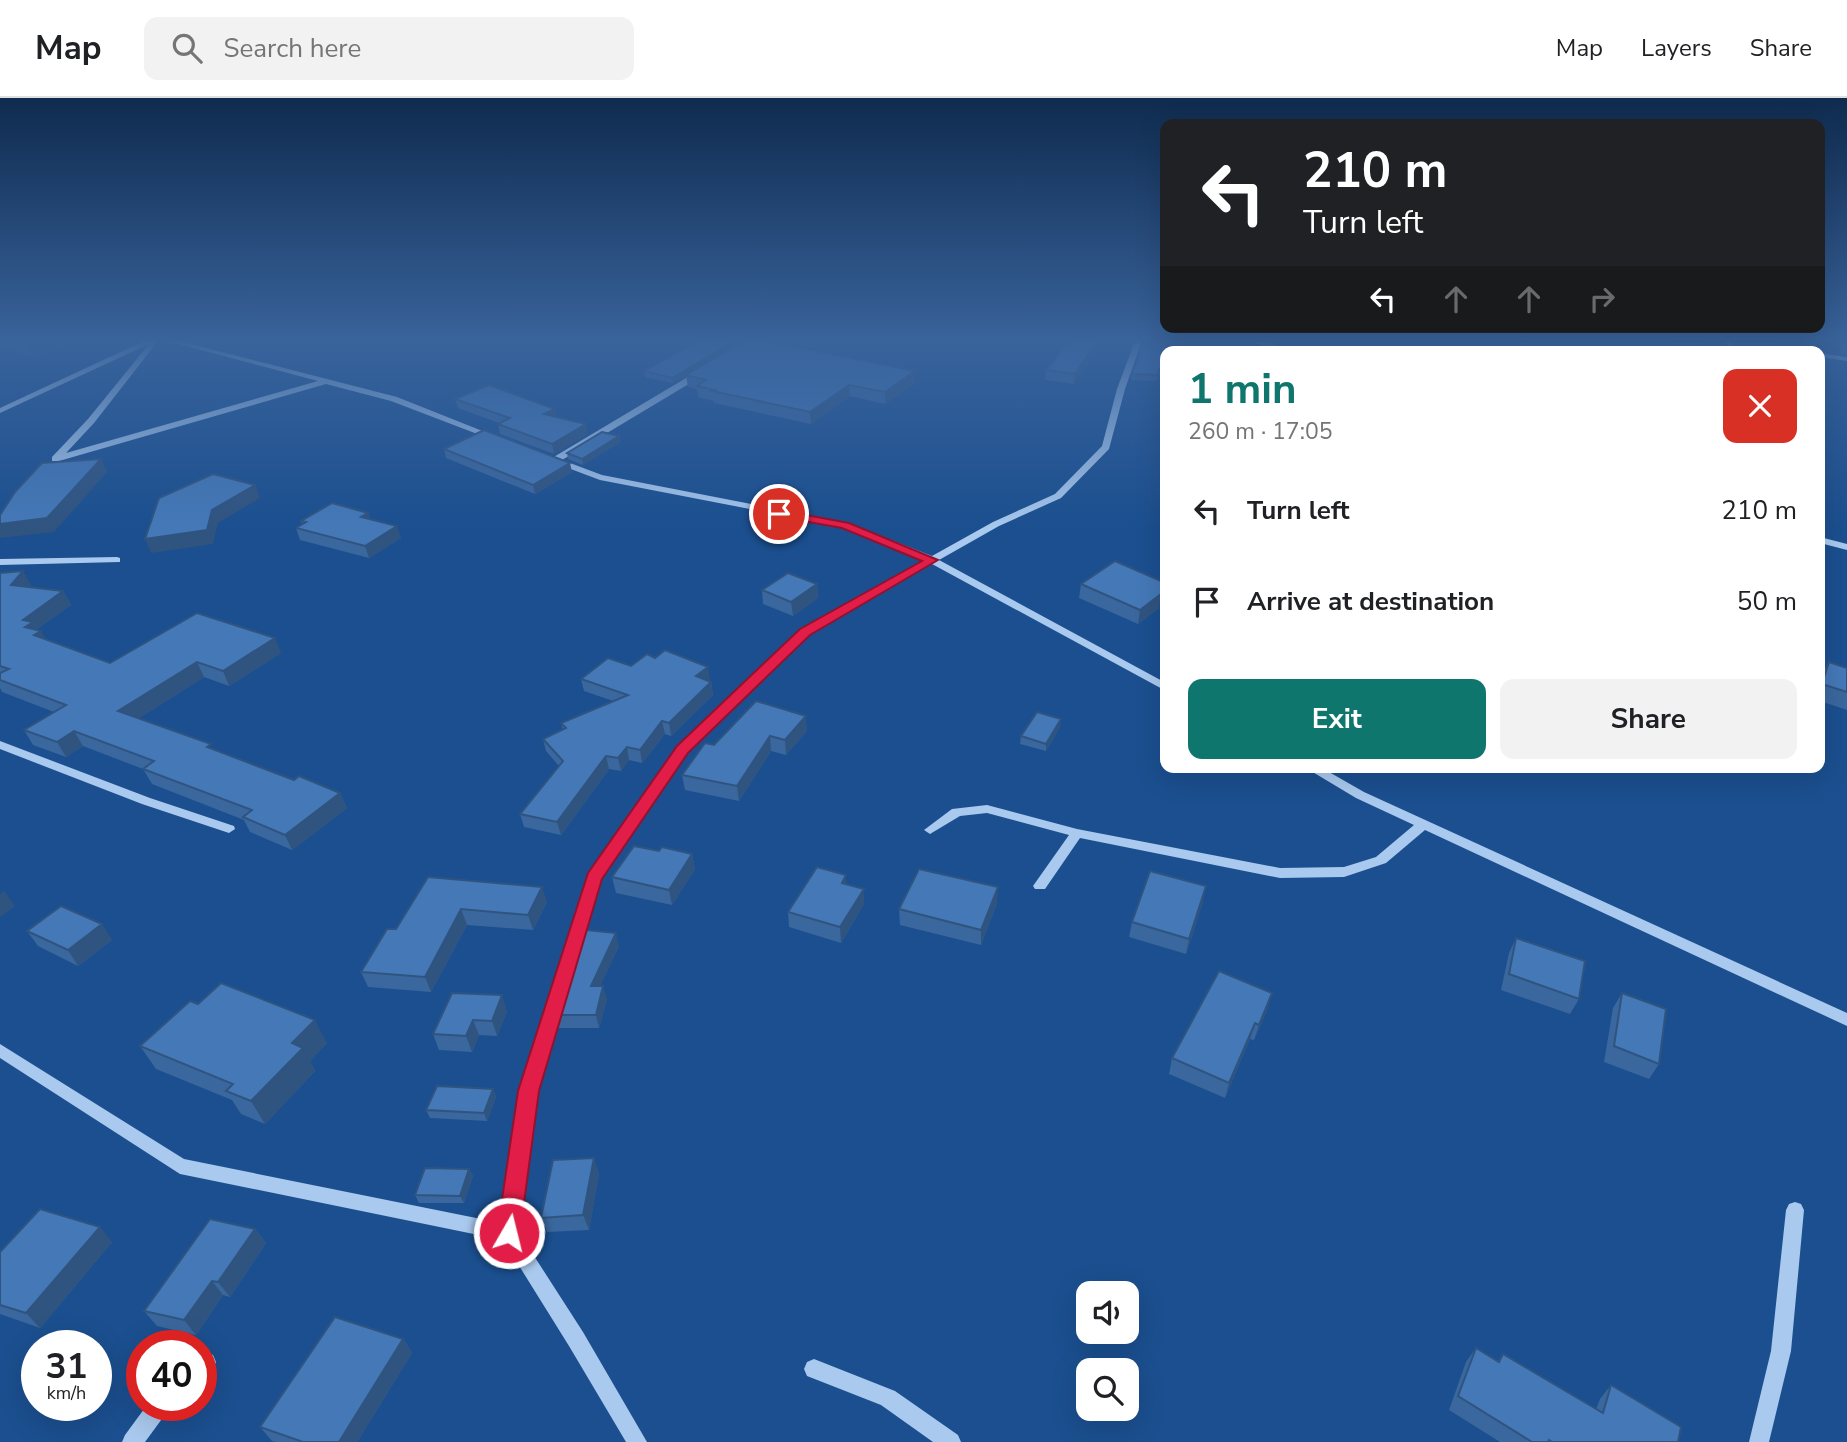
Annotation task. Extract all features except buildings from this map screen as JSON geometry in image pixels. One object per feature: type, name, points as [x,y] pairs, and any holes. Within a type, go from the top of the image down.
[{"type":"street","points":[[47,468],[103,404]]},
{"type":"street","points":[[55,459],[250,404]]},
{"type":"street","points":[[406,404],[505,441]]},
{"type":"street","points":[[555,460],[650,404]]},
{"type":"street","points":[[637,1442],[509,1233],[528,1091],[594,878],[683,749],[805,632],[996,524],[1058,496],[1106,447],[1117,404]]},
{"type":"street","points":[[542,455],[600,477],[845,525],[932,560],[1160,685]]},
{"type":"street","points":[[1825,541],[1847,547]]},
{"type":"street","points":[[0,562],[117,560]]},
{"type":"street","points":[[0,745],[229,830]]},
{"type":"street","points":[[1322,773],[1424,824],[1847,1020]]},
{"type":"street","points":[[930,830],[957,812],[987,809],[1077,833],[1280,873],[1344,872],[1381,860],[1424,824]]},
{"type":"street","points":[[1040,886],[1077,833]]},
{"type":"street","points":[[0,1050],[180,1166],[509,1233]]},
{"type":"street","points":[[1759,1442],[1781,1351],[1795,1210]]},
{"type":"street","points":[[814,1369],[888,1398],[951,1442]]},
{"type":"street","points":[[132,1442],[148,1421]]},
{"type":"route","points":[[509,1233],[528,1091],[594,878],[683,749],[805,632],[932,560],[845,525],[779,514]]}]
